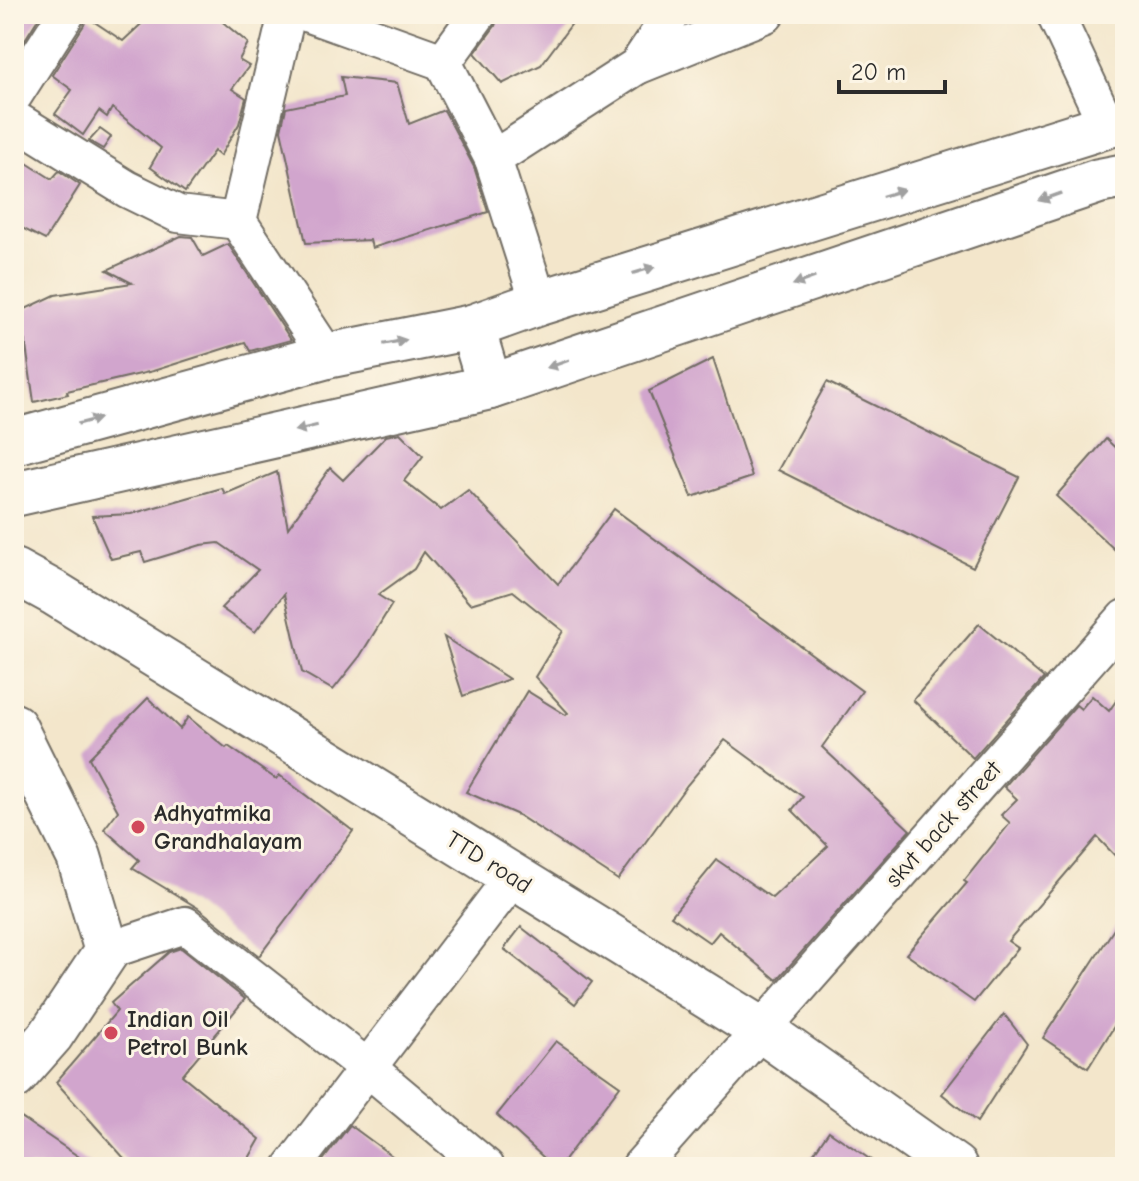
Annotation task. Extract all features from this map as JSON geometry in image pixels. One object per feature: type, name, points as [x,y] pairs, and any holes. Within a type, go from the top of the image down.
[{"type":"street","points":[[14,95],[66,14]]},
{"type":"street","points":[[287,14],[238,221],[327,356]]},
{"type":"street","points":[[309,14],[443,62],[493,159],[539,303]]},
{"type":"street","points":[[443,62],[478,14]]},
{"type":"street","points":[[637,66],[672,14]]},
{"type":"street","points":[[493,159],[637,66],[766,14]]},
{"type":"street","points":[[14,442],[327,356],[472,327],[539,303],[1116,123],[1055,14]]},
{"type":"street","points":[[14,119],[127,189],[178,214],[238,221]]},
{"type":"street","points":[[14,494],[490,387],[1099,181],[1125,176]]},
{"type":"street","points":[[472,327],[490,387]]},
{"type":"street","name":"TTD road","points":[[14,571],[760,1029],[951,1166]]},
{"type":"street","name":"skvt back street","points":[[640,1167],[1125,618]]},
{"type":"street","points":[[14,726],[79,857],[107,951]]},
{"type":"street","points":[[292,1167],[513,877]]},
{"type":"street","points":[[14,1077],[51,1035],[107,951],[185,925],[369,1069],[486,1167]]},
{"type":"building","points":[[14,14],[41,14],[19,49],[14,45]]},
{"type":"building","points":[[152,14],[213,14],[248,43],[239,60],[249,66],[232,89],[246,98],[239,124],[220,156],[214,151],[185,192],[150,167],[161,148],[112,108],[107,117],[99,111],[83,135],[55,114],[72,90],[52,75],[87,17],[123,41]]},
{"type":"building","points":[[499,14],[579,14],[541,65],[502,84],[475,53],[495,26]]},
{"type":"building","points":[[341,77],[397,83],[409,124],[444,110],[474,167],[488,212],[372,248],[370,240],[306,243],[281,130],[286,108],[345,96]]},
{"type":"building","points":[[100,129],[111,137],[103,149],[89,141]]},
{"type":"building","points":[[14,155],[52,179],[59,171],[80,185],[45,240],[14,224]]},
{"type":"building","points":[[181,236],[192,237],[203,256],[228,244],[291,340],[250,351],[245,342],[153,371],[34,402],[21,311],[55,295],[132,283],[107,270]]},
{"type":"building","points":[[713,359],[752,477],[692,497],[649,391]]},
{"type":"building","points":[[827,382],[1019,477],[973,567],[778,470]]},
{"type":"building","points":[[400,433],[423,456],[404,481],[441,510],[468,490],[558,584],[614,509],[862,691],[822,747],[910,830],[777,980],[719,932],[710,943],[671,916],[717,860],[772,898],[828,846],[792,810],[803,797],[725,740],[687,785],[618,880],[518,815],[466,792],[527,691],[566,715],[568,713],[535,677],[563,631],[513,591],[470,604],[424,552],[414,569],[378,595],[392,604],[360,656],[333,690],[302,672],[284,594],[255,632],[221,608],[258,570],[219,543],[201,545],[145,562],[141,552],[111,559],[92,516],[131,514],[222,488],[225,494],[277,472],[288,528],[330,468],[343,480],[386,436]]},
{"type":"building","points":[[1106,439],[1125,457],[1125,559],[1056,496]]},
{"type":"building","points":[[979,624],[1044,678],[973,758],[913,700]]},
{"type":"building","points":[[444,637],[509,679],[463,696]]},
{"type":"building","points":[[1125,688],[1125,866],[1097,837],[1008,941],[1018,948],[974,1002],[906,954],[967,883],[964,881],[1010,823],[1001,815],[1017,799],[1004,787],[1076,705],[1081,709],[1092,696],[1109,711]]},
{"type":"building","points":[[148,698],[180,729],[188,717],[226,748],[228,746],[276,779],[279,775],[353,831],[259,956],[198,908],[132,868],[139,860],[104,829],[118,811],[89,758]]},
{"type":"building","points":[[1125,912],[1125,1009],[1088,1068],[1043,1038]]},
{"type":"building","points":[[521,927],[592,982],[575,1004],[504,949]]},
{"type":"building","points":[[181,948],[245,999],[182,1075],[260,1139],[244,1167],[132,1167],[56,1082],[117,1011],[111,1003],[169,952]]},
{"type":"building","points":[[1004,1014],[1027,1044],[977,1122],[942,1094]]},
{"type":"building","points":[[556,1041],[620,1086],[559,1167],[554,1167],[497,1115]]},
{"type":"building","points":[[14,1113],[94,1167],[14,1167]]},
{"type":"building","points":[[350,1125],[407,1167],[318,1167]]},
{"type":"building","points":[[829,1131],[881,1167],[804,1167]]},
{"type":"place","name":"Adhyatmika Grandhalayam","points":[[138,827]]},
{"type":"place","name":"Indian Oil Petrol Bunk","points":[[111,1033]]}]
